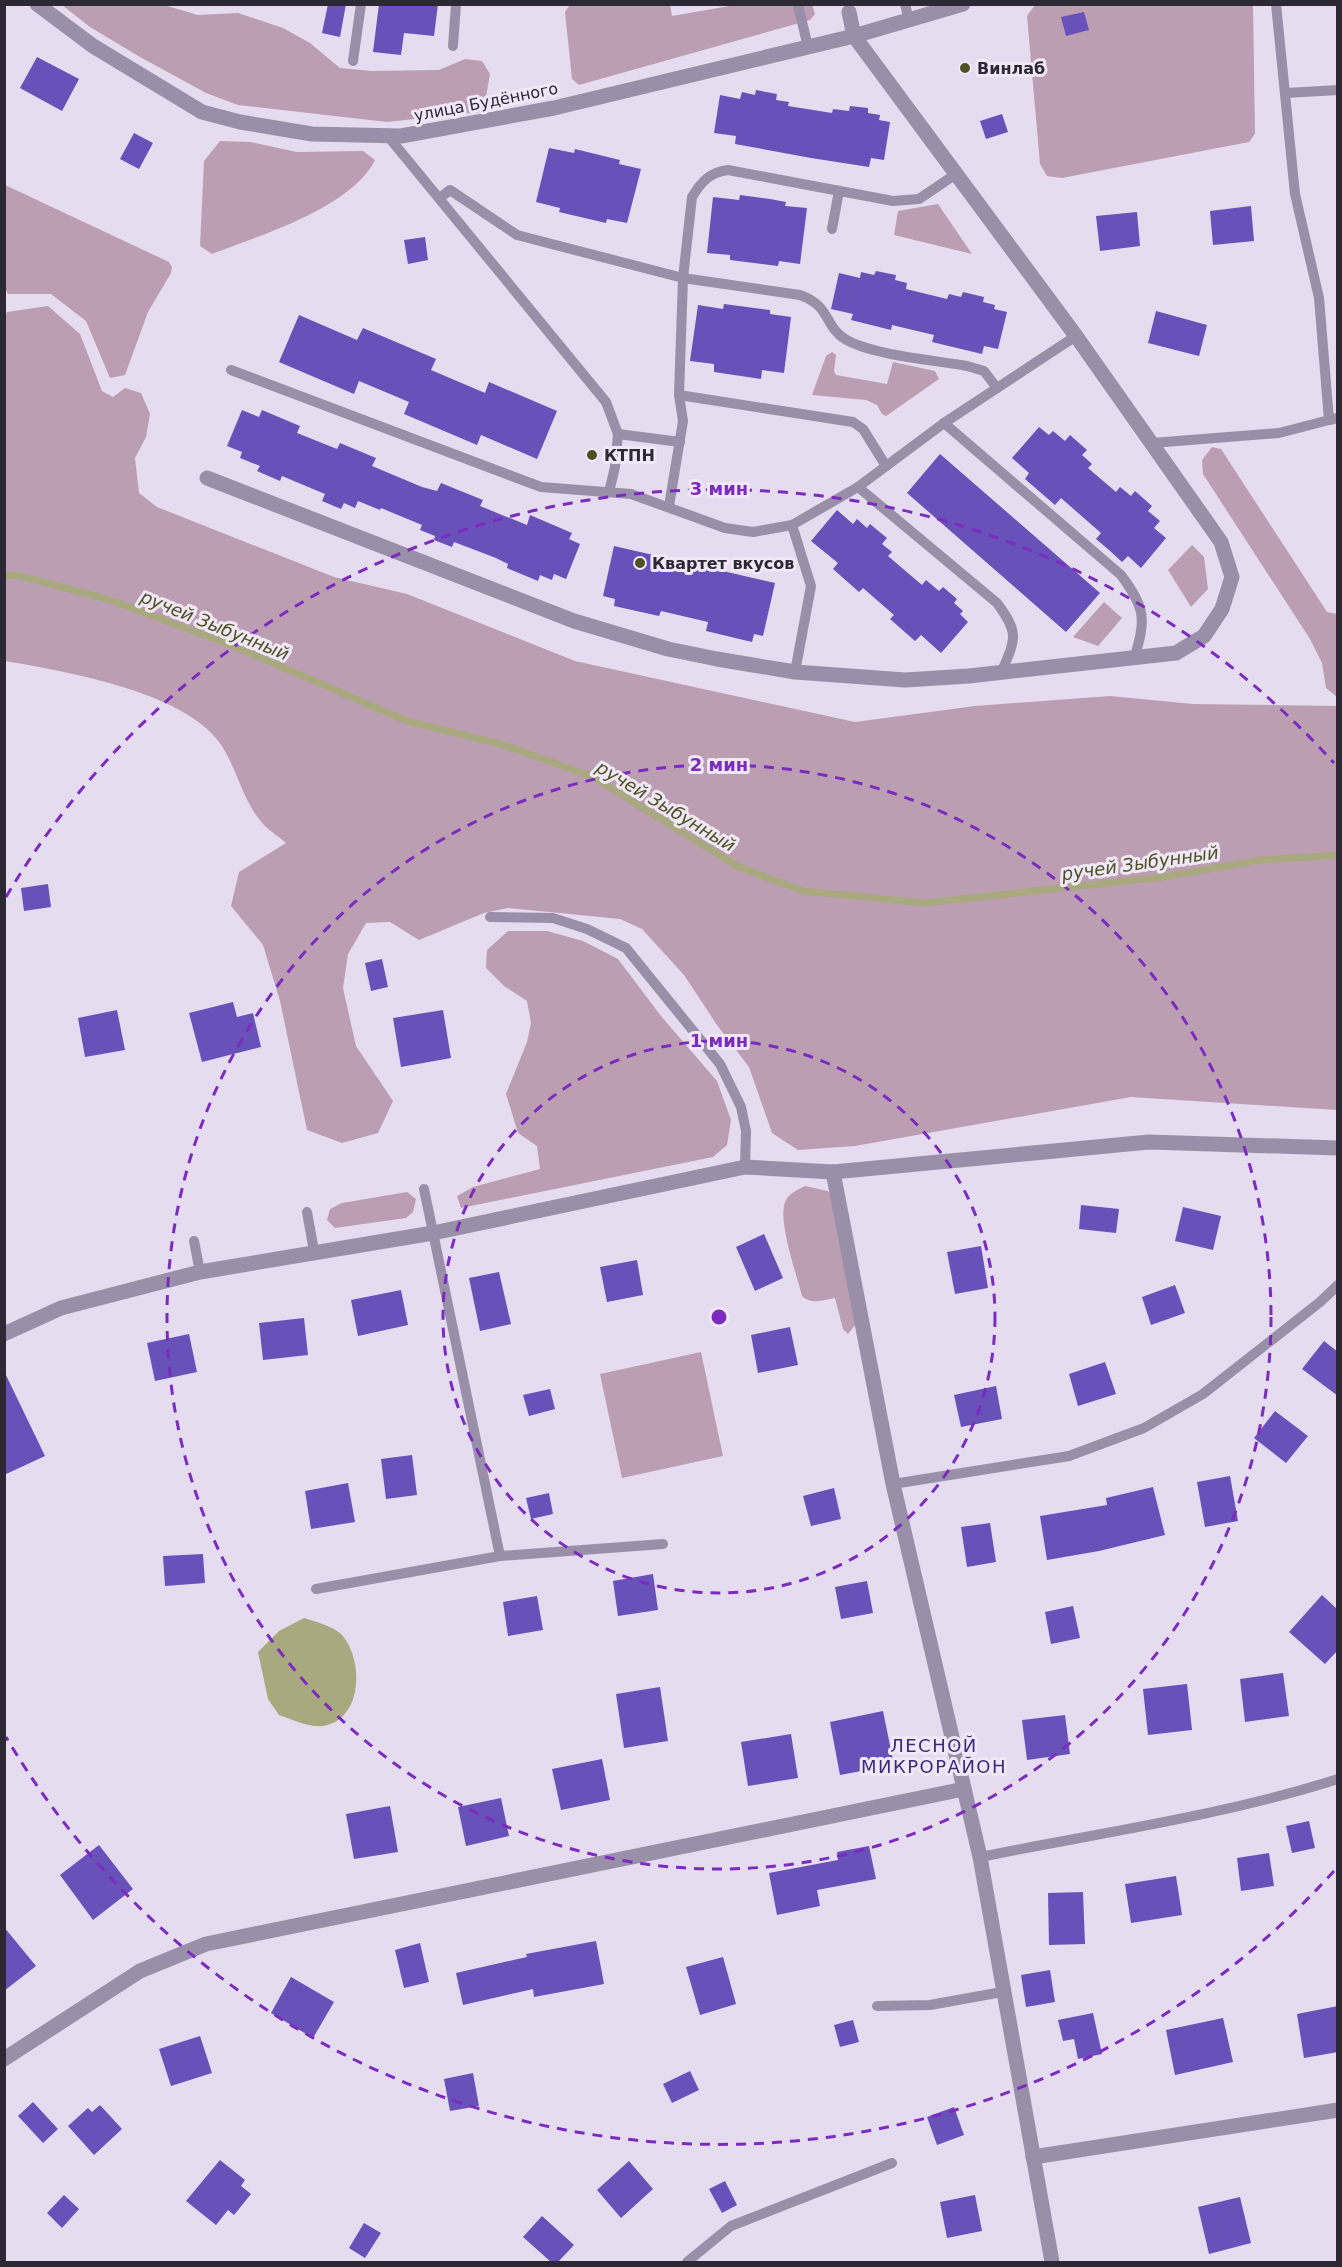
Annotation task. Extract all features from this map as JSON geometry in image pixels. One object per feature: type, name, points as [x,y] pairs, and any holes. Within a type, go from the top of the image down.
[{"type":"street","name":"улица Будённого","points":[[38,4],[93,46],[202,112],[240,122],[312,134],[401,136],[554,108],[854,36],[963,4]]},
{"type":"street","points":[[207,478],[574,621],[668,649],[795,672],[905,680],[1134,659],[1176,653],[1204,636],[1222,609],[1232,577],[1221,542],[1076,336],[854,36],[849,12]]},
{"type":"street","points":[[4,1334],[61,1308],[200,1272],[314,1251],[433,1233],[745,1167],[833,1172],[1149,1142],[1338,1148]]},
{"type":"street","points":[[833,1172],[893,1484],[980,1857],[1002,1992],[1052,2262]]},
{"type":"street","points":[[4,2059],[140,1971],[206,1944],[964,1789]]},
{"type":"street","points":[[1034,2157],[1338,2110]]},
{"type":"lane","points":[[353,61],[361,4]]},
{"type":"lane","points":[[453,46],[456,4]]},
{"type":"lane","points":[[905,4],[909,20]]},
{"type":"lane","points":[[1152,443],[1279,433],[1333,419],[1319,298],[1295,194],[1275,4]]},
{"type":"lane","points":[[798,5],[808,47]]},
{"type":"lane","points":[[1286,93],[1338,90]]},
{"type":"lane","points":[[387,135],[606,402],[618,434],[615,467],[609,492]]},
{"type":"lane","points":[[669,506],[683,421],[679,395],[683,278],[692,197],[699,186],[717,171],[728,170],[893,201],[920,199],[956,174]]},
{"type":"lane","points":[[440,198],[450,190],[517,235],[683,278],[800,295],[816,301],[842,338],[860,346],[984,371],[997,388]]},
{"type":"lane","points":[[832,229],[839,191]]},
{"type":"lane","points":[[231,370],[541,487],[631,494],[725,528],[753,532],[792,525],[858,487],[944,423],[1076,336]]},
{"type":"lane","points":[[679,395],[853,422],[863,429],[886,466]]},
{"type":"lane","points":[[944,423],[1121,575],[1140,600],[1143,630],[1134,659]]},
{"type":"lane","points":[[618,434],[680,442]]},
{"type":"lane","points":[[858,487],[997,603],[1013,624],[1013,644],[1002,671]]},
{"type":"lane","points":[[792,525],[811,586],[795,672]]},
{"type":"lane","points":[[490,917],[553,918],[586,929],[626,948],[720,1064],[741,1107],[746,1131],[745,1167]]},
{"type":"lane","points":[[424,1189],[500,1556]]},
{"type":"lane","points":[[307,1212],[314,1251]]},
{"type":"lane","points":[[194,1241],[200,1272]]},
{"type":"lane","points":[[893,1484],[1069,1456],[1144,1428],[1203,1394],[1320,1302],[1338,1285]]},
{"type":"lane","points":[[316,1589],[500,1556],[663,1544]]},
{"type":"lane","points":[[980,1857],[1228,1808],[1293,1793],[1338,1779]]},
{"type":"lane","points":[[877,2006],[930,2005],[1002,1992]]},
{"type":"lane","points":[[687,2262],[731,2226],[892,2163]]},
{"type":"shaded area","points":[[670,4],[672,16],[735,5],[812,4],[815,14],[810,20],[579,85],[572,79],[565,12],[569,6]]},
{"type":"shaded area","points":[[62,5],[164,5],[198,15],[238,13],[283,28],[310,43],[340,68],[372,71],[439,70],[465,59],[482,61],[490,74],[486,97],[480,112],[387,122],[238,105],[206,93],[140,57],[90,27]]},
{"type":"shaded area","points":[[1035,5],[1253,5],[1255,134],[1249,142],[1062,178],[1047,176],[1040,164],[1027,16]]},
{"type":"shaded area","points":[[220,141],[250,142],[297,152],[363,151],[375,160],[363,177],[326,206],[279,229],[212,254],[200,246],[204,161]]},
{"type":"shaded area","points":[[5,185],[169,262],[172,267],[171,273],[148,312],[125,375],[110,378],[86,321],[51,294],[8,294],[4,286]]},
{"type":"shaded area","points":[[938,204],[972,254],[894,235],[898,211]]},
{"type":"shaded area","points":[[48,306],[80,334],[102,391],[113,397],[125,388],[141,393],[150,414],[146,437],[135,458],[139,493],[157,507],[334,577],[407,594],[575,661],[855,722],[975,706],[1110,696],[1193,704],[1337,706],[1337,1110],[1131,1097],[855,1146],[798,1150],[772,1133],[749,1067],[717,1025],[684,975],[642,929],[620,919],[508,908],[484,913],[419,940],[390,922],[366,923],[348,954],[343,988],[356,1046],[393,1101],[378,1133],[342,1143],[307,1130],[280,1001],[263,945],[231,906],[239,872],[286,843],[259,819],[225,751],[202,724],[178,709],[120,686],[5,661],[5,317],[7,312]]},
{"type":"shaded area","points":[[832,352],[836,355],[834,371],[836,375],[887,384],[893,362],[935,371],[939,379],[886,416],[882,414],[877,405],[866,400],[812,395],[826,356]]},
{"type":"shaded area","points":[[1212,447],[1221,449],[1327,612],[1337,614],[1337,697],[1326,688],[1322,663],[1310,639],[1203,474],[1202,460]]},
{"type":"shaded area","points":[[1192,545],[1204,557],[1208,589],[1191,607],[1168,570]]},
{"type":"shaded area","points":[[1104,602],[1122,618],[1098,646],[1073,637]]},
{"type":"shaded area","points":[[508,931],[547,931],[583,941],[618,959],[661,1016],[717,1081],[731,1120],[727,1145],[713,1157],[461,1208],[457,1196],[473,1187],[540,1169],[537,1146],[518,1133],[506,1094],[527,1042],[531,1023],[527,1001],[504,986],[486,968],[487,950]]},
{"type":"shaded area","points":[[805,1186],[828,1191],[835,1202],[856,1324],[848,1334],[843,1329],[835,1298],[813,1301],[802,1296],[785,1233],[784,1208],[790,1195]]},
{"type":"shaded area","points":[[407,1192],[416,1199],[413,1212],[406,1218],[335,1228],[327,1220],[330,1209],[342,1203]]},
{"type":"shaded area","points":[[701,1352],[723,1456],[622,1478],[600,1374]]},
{"type":"shaded area","points":[[304,1618],[334,1629],[342,1635],[354,1659],[356,1688],[352,1701],[346,1713],[336,1721],[323,1726],[307,1724],[279,1715],[268,1699],[258,1652],[279,1631]]},
{"type":"building","points":[[328,4],[346,4],[340,37],[322,33]]},
{"type":"building","points":[[379,4],[438,4],[434,36],[404,33],[401,55],[373,52]]},
{"type":"building","points":[[1084,12],[1089,30],[1066,36],[1061,17]]},
{"type":"building","points":[[37,57],[79,79],[62,111],[20,88]]},
{"type":"building","points":[[756,90],[777,94],[776,100],[789,102],[788,106],[832,113],[833,109],[849,111],[850,106],[868,108],[868,113],[880,115],[879,120],[890,122],[884,160],[871,158],[869,167],[811,158],[735,144],[736,136],[714,133],[720,95],[740,99],[742,92],[755,95]]},
{"type":"building","points":[[1002,114],[1008,132],[986,139],[980,121]]},
{"type":"building","points":[[134,133],[153,143],[139,169],[120,159]]},
{"type":"building","points":[[549,148],[574,153],[575,149],[620,160],[619,164],[641,169],[627,223],[607,219],[606,223],[559,212],[560,208],[536,202]]},
{"type":"building","points":[[740,195],[786,202],[785,206],[807,208],[800,264],[779,261],[778,266],[730,260],[730,255],[707,253],[713,197],[739,200]]},
{"type":"building","points":[[1251,206],[1254,241],[1213,245],[1210,211]]},
{"type":"building","points":[[1137,212],[1140,246],[1100,251],[1096,216]]},
{"type":"building","points":[[425,237],[428,260],[408,264],[404,240]]},
{"type":"building","points":[[876,271],[896,275],[895,280],[907,283],[906,289],[947,299],[949,294],[961,297],[963,292],[984,297],[983,302],[995,305],[994,309],[1007,312],[998,349],[984,346],[982,354],[932,342],[934,335],[892,325],[891,330],[851,320],[853,314],[831,309],[839,273],[860,278],[861,272],[874,275]]},
{"type":"building","points":[[724,304],[770,310],[770,314],[791,317],[784,373],[762,370],[761,379],[714,372],[714,364],[690,361],[698,305],[723,309]]},
{"type":"building","points":[[1156,311],[1207,325],[1199,356],[1148,343]]},
{"type":"building","points":[[299,315],[357,340],[363,328],[436,359],[431,370],[485,393],[489,382],[557,411],[537,459],[481,435],[477,445],[404,414],[409,402],[359,381],[354,394],[279,362]]},
{"type":"building","points":[[242,410],[259,417],[262,410],[300,426],[297,433],[337,449],[340,443],[376,458],[372,466],[422,487],[437,491],[441,483],[483,500],[480,506],[527,525],[530,515],[572,533],[569,539],[580,544],[566,579],[554,574],[552,580],[540,575],[538,581],[507,568],[508,564],[496,558],[454,542],[452,547],[434,540],[435,536],[420,530],[422,525],[381,508],[380,510],[358,501],[355,508],[344,503],[341,509],[322,501],[325,494],[282,476],[280,481],[257,471],[260,466],[240,458],[242,452],[227,446]]},
{"type":"building","points":[[1039,427],[1049,435],[1053,431],[1065,441],[1070,435],[1087,450],[1082,455],[1092,464],[1088,468],[1116,492],[1120,487],[1131,496],[1135,491],[1152,506],[1148,511],[1160,521],[1154,528],[1166,538],[1141,568],[1128,556],[1122,562],[1096,539],[1101,533],[1061,498],[1055,505],[1025,479],[1029,473],[1012,458]]},
{"type":"building","points":[[940,454],[1100,593],[1066,632],[907,493]]},
{"type":"building","points":[[837,510],[853,524],[857,519],[867,528],[870,524],[887,538],[882,544],[892,552],[888,556],[922,585],[926,580],[939,591],[943,587],[957,599],[954,603],[963,611],[960,614],[968,622],[941,653],[921,635],[915,641],[890,619],[894,615],[863,588],[859,592],[833,569],[838,563],[811,541]]},
{"type":"building","points":[[614,546],[775,583],[763,636],[754,634],[752,642],[706,631],[708,622],[661,611],[659,616],[614,606],[615,599],[603,596]]},
{"type":"building","points":[[48,884],[51,907],[24,911],[21,888]]},
{"type":"building","points":[[382,959],[388,987],[371,991],[365,963]]},
{"type":"building","points":[[233,1002],[237,1017],[253,1013],[261,1047],[202,1062],[189,1013]]},
{"type":"building","points":[[117,1010],[125,1050],[85,1057],[78,1018]]},
{"type":"building","points":[[443,1010],[451,1058],[401,1067],[393,1018]]},
{"type":"building","points":[[1081,1205],[1119,1209],[1116,1233],[1079,1229]]},
{"type":"building","points":[[1183,1207],[1221,1216],[1213,1250],[1175,1241]]},
{"type":"building","points":[[764,1234],[783,1278],[755,1291],[736,1247]]},
{"type":"building","points":[[981,1246],[988,1288],[955,1294],[947,1252]]},
{"type":"building","points":[[637,1260],[643,1295],[607,1302],[600,1267]]},
{"type":"building","points":[[499,1272],[511,1324],[480,1331],[469,1278]]},
{"type":"building","points":[[1175,1285],[1185,1313],[1151,1325],[1142,1297]]},
{"type":"building","points":[[401,1290],[408,1325],[358,1336],[351,1300]]},
{"type":"building","points":[[304,1318],[308,1355],[263,1360],[259,1323]]},
{"type":"building","points":[[790,1327],[798,1365],[758,1373],[751,1335]]},
{"type":"building","points":[[189,1334],[197,1372],[155,1381],[147,1343]]},
{"type":"building","points":[[1324,1341],[1338,1352],[1338,1396],[1302,1369]]},
{"type":"building","points":[[1105,1362],[1116,1394],[1078,1406],[1069,1374]]},
{"type":"building","points":[[4,1371],[45,1456],[4,1475]]},
{"type":"building","points":[[996,1386],[1002,1419],[961,1427],[954,1395]]},
{"type":"building","points":[[550,1389],[555,1409],[529,1416],[523,1395]]},
{"type":"building","points":[[1275,1411],[1308,1436],[1286,1463],[1254,1438]]},
{"type":"building","points":[[412,1455],[417,1495],[386,1499],[381,1459]]},
{"type":"building","points":[[1230,1476],[1238,1521],[1205,1527],[1197,1482]]},
{"type":"building","points":[[348,1483],[355,1522],[311,1529],[305,1491]]},
{"type":"building","points":[[1153,1487],[1165,1535],[1099,1551],[1047,1560],[1040,1516],[1107,1505],[1106,1498]]},
{"type":"building","points":[[834,1488],[841,1519],[811,1526],[803,1496]]},
{"type":"building","points":[[549,1493],[553,1514],[531,1519],[526,1498]]},
{"type":"building","points":[[990,1523],[996,1562],[967,1567],[961,1527]]},
{"type":"building","points":[[203,1554],[205,1583],[165,1586],[163,1556]]},
{"type":"building","points":[[653,1574],[658,1610],[618,1616],[613,1581]]},
{"type":"building","points":[[867,1581],[873,1613],[841,1619],[835,1587]]},
{"type":"building","points":[[1322,1595],[1338,1610],[1338,1650],[1325,1664],[1289,1632]]},
{"type":"building","points":[[537,1596],[543,1630],[508,1636],[503,1602]]},
{"type":"building","points":[[1073,1606],[1080,1638],[1051,1644],[1045,1612]]},
{"type":"building","points":[[1283,1673],[1289,1716],[1245,1722],[1240,1679]]},
{"type":"building","points":[[1187,1684],[1192,1730],[1148,1735],[1143,1689]]},
{"type":"building","points":[[660,1687],[668,1741],[624,1748],[616,1694]]},
{"type":"building","points":[[883,1711],[894,1765],[840,1775],[830,1722]]},
{"type":"building","points":[[1065,1715],[1070,1754],[1027,1760],[1022,1720]]},
{"type":"building","points":[[791,1734],[798,1778],[748,1786],[741,1742]]},
{"type":"building","points":[[602,1759],[610,1800],[561,1810],[552,1769]]},
{"type":"building","points":[[501,1798],[509,1836],[466,1846],[458,1807]]},
{"type":"building","points":[[390,1806],[398,1852],[354,1859],[346,1814]]},
{"type":"building","points":[[1309,1821],[1315,1848],[1292,1853],[1286,1826]]},
{"type":"building","points":[[99,1845],[133,1889],[93,1920],[60,1875]]},
{"type":"building","points":[[869,1846],[876,1879],[817,1890],[820,1906],[777,1915],[769,1873],[838,1860],[837,1852]]},
{"type":"building","points":[[1269,1853],[1274,1886],[1241,1891],[1237,1858]]},
{"type":"building","points":[[1176,1876],[1182,1915],[1131,1923],[1125,1884]]},
{"type":"building","points":[[1083,1892],[1085,1944],[1049,1945],[1048,1893]]},
{"type":"building","points":[[4,1927],[36,1966],[4,1991]]},
{"type":"building","points":[[596,1941],[604,1984],[534,1997],[533,1989],[463,2005],[456,1973],[527,1957],[526,1954]]},
{"type":"building","points":[[420,1943],[429,1982],[404,1988],[395,1950]]},
{"type":"building","points":[[723,1957],[736,2004],[700,2015],[686,1967]]},
{"type":"building","points":[[1050,1970],[1055,2002],[1026,2007],[1021,1975]]},
{"type":"building","points":[[291,1977],[334,2002],[313,2038],[271,2013]]},
{"type":"building","points":[[1338,2006],[1338,2052],[1304,2058],[1297,2014]]},
{"type":"building","points":[[1093,2013],[1102,2054],[1078,2059],[1074,2039],[1063,2041],[1058,2020]]},
{"type":"building","points":[[1223,2018],[1233,2062],[1175,2075],[1166,2030]]},
{"type":"building","points":[[853,2020],[859,2042],[840,2047],[834,2025]]},
{"type":"building","points":[[200,2036],[212,2073],[171,2086],[159,2049]]},
{"type":"building","points":[[690,2071],[699,2090],[672,2103],[663,2084]]},
{"type":"building","points":[[473,2073],[479,2106],[450,2111],[444,2079]]},
{"type":"building","points":[[33,2102],[58,2129],[43,2143],[18,2116]]},
{"type":"building","points":[[100,2105],[122,2129],[94,2155],[68,2126],[88,2108],[92,2112]]},
{"type":"building","points":[[954,2107],[964,2135],[937,2145],[927,2117]]},
{"type":"building","points":[[220,2160],[245,2180],[241,2186],[251,2194],[234,2215],[228,2210],[216,2225],[186,2201]]},
{"type":"building","points":[[629,2161],[653,2189],[621,2218],[597,2190]]},
{"type":"building","points":[[725,2181],[737,2205],[722,2213],[709,2189]]},
{"type":"building","points":[[64,2195],[79,2209],[62,2228],[47,2213]]},
{"type":"building","points":[[975,2195],[982,2231],[947,2238],[940,2202]]},
{"type":"building","points":[[1240,2197],[1251,2243],[1209,2254],[1198,2207]]},
{"type":"building","points":[[542,2216],[574,2245],[558,2262],[551,2262],[523,2237]]},
{"type":"building","points":[[364,2223],[381,2233],[365,2258],[349,2248]]},
{"type":"waterway","name":"ручей Зыбунный","points":[[4,575],[20,576],[107,599],[231,645],[407,721],[504,745],[593,777],[737,866],[803,891],[925,903],[1164,877],[1261,860],[1338,855]]},
{"type":"place","name":"Винлаб","points":[[965,68]]},
{"type":"place","name":"КТПН","points":[[592,455]]},
{"type":"place","name":"Квартет вкусов","points":[[640,563]]},
{"type":"district","name":"ЛЕСНОЙ МИКРОРАЙОН","points":[[934,1755]]}]
